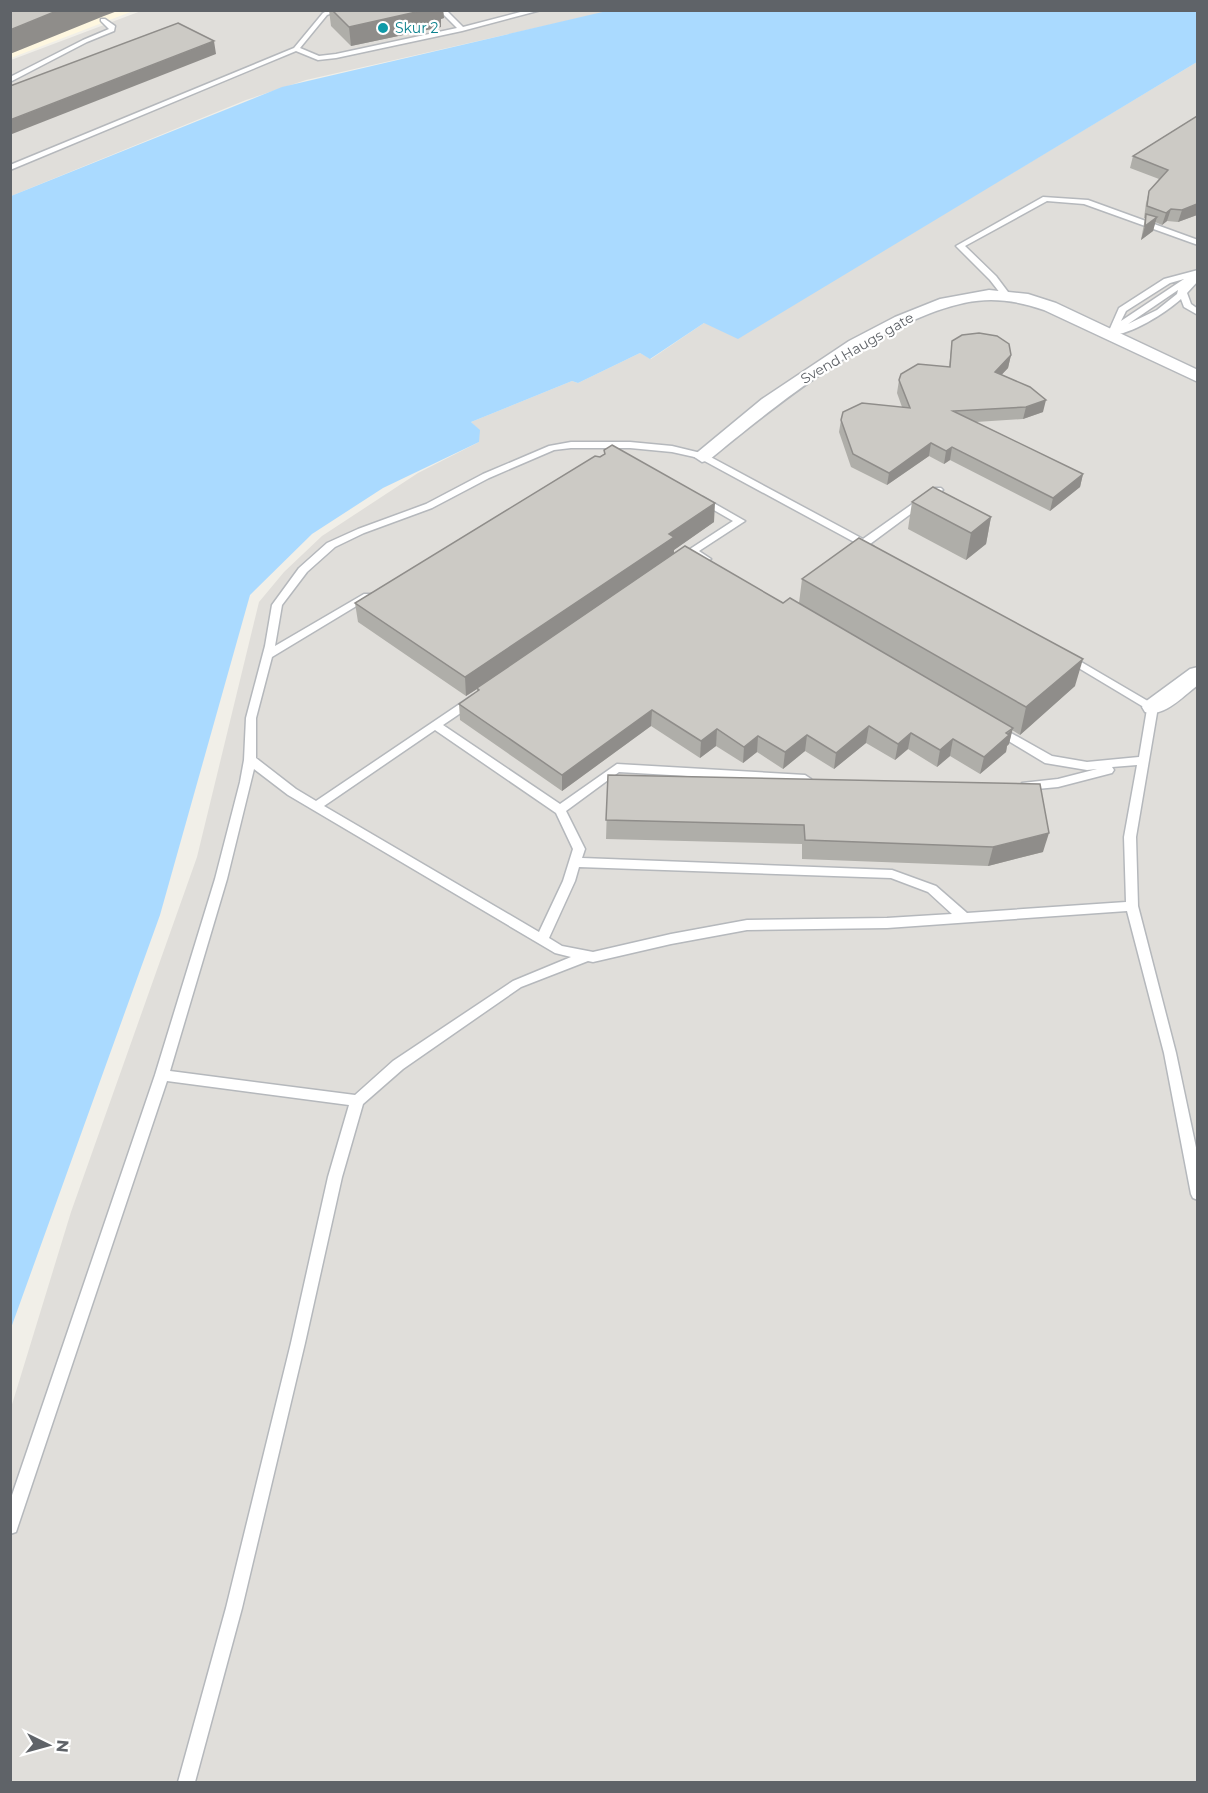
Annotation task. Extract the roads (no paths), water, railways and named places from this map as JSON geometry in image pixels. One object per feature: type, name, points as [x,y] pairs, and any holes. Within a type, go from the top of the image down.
[{"type":"street","name":"Svend Haugs gate","points":[[702,456],[764,404],[908,316],[958,299],[977,296],[1029,299],[1112,333],[1197,377]]},
{"type":"street","points":[[1153,706],[1197,674]]},
{"type":"lane","points":[[10,168],[296,49],[325,14],[338,10]]},
{"type":"lane","points":[[442,10],[462,28]]},
{"type":"lane","points":[[296,49],[318,58],[336,56],[538,10]]},
{"type":"lane","points":[[10,80],[85,41],[112,30],[113,27],[103,20]]},
{"type":"lane","points":[[1007,296],[993,278],[960,246],[1046,199],[1085,202],[1197,243]]},
{"type":"lane","points":[[1112,333],[1197,273]]},
{"type":"lane","points":[[1112,333],[1147,321],[1184,295],[1197,273]]},
{"type":"lane","points":[[1112,333],[1122,310],[1167,281],[1197,273]]},
{"type":"lane","points":[[1180,285],[1187,305],[1197,313]]},
{"type":"lane","points":[[604,445],[631,459]]},
{"type":"lane","points":[[10,1526],[162,1075],[221,879],[250,760],[251,718],[268,655],[277,605],[303,570],[332,545],[361,531],[429,506],[486,476],[552,448],[604,445],[672,448],[702,456],[882,553]]},
{"type":"lane","points":[[863,544],[938,490]]},
{"type":"lane","points":[[682,557],[740,520],[691,492]]},
{"type":"lane","points":[[692,551],[713,563]]},
{"type":"lane","points":[[268,655],[379,589]]},
{"type":"lane","points":[[1052,649],[1153,706],[1130,837],[1132,906],[1170,1053],[1197,1194]]},
{"type":"lane","points":[[316,806],[485,691]]},
{"type":"lane","points":[[435,725],[560,810],[579,849],[569,881],[542,939]]},
{"type":"lane","points":[[988,725],[1049,760],[1086,766],[1144,760]]},
{"type":"lane","points":[[250,760],[292,792],[559,950],[587,957]]},
{"type":"lane","points":[[1014,787],[1058,783],[1144,760]]},
{"type":"lane","points":[[560,810],[617,768],[817,780]]},
{"type":"lane","points":[[575,862],[892,874],[932,889],[964,917]]},
{"type":"lane","points":[[186,1782],[234,1608],[335,1177],[357,1101],[398,1065],[509,989],[543,972],[587,957],[608,955],[671,939],[747,926],[887,923],[1132,906]]},
{"type":"lane","points":[[162,1075],[357,1101]]},
{"type":"water","points":[[611,10],[1197,11],[1197,62],[738,339],[704,323],[650,359],[640,353],[578,383],[572,381],[471,422],[480,430],[479,442],[383,488],[312,534],[250,595],[160,915],[11,1328],[11,196],[282,87]]},
{"type":"place","name":"Skur 2","points":[[383,28]]}]
